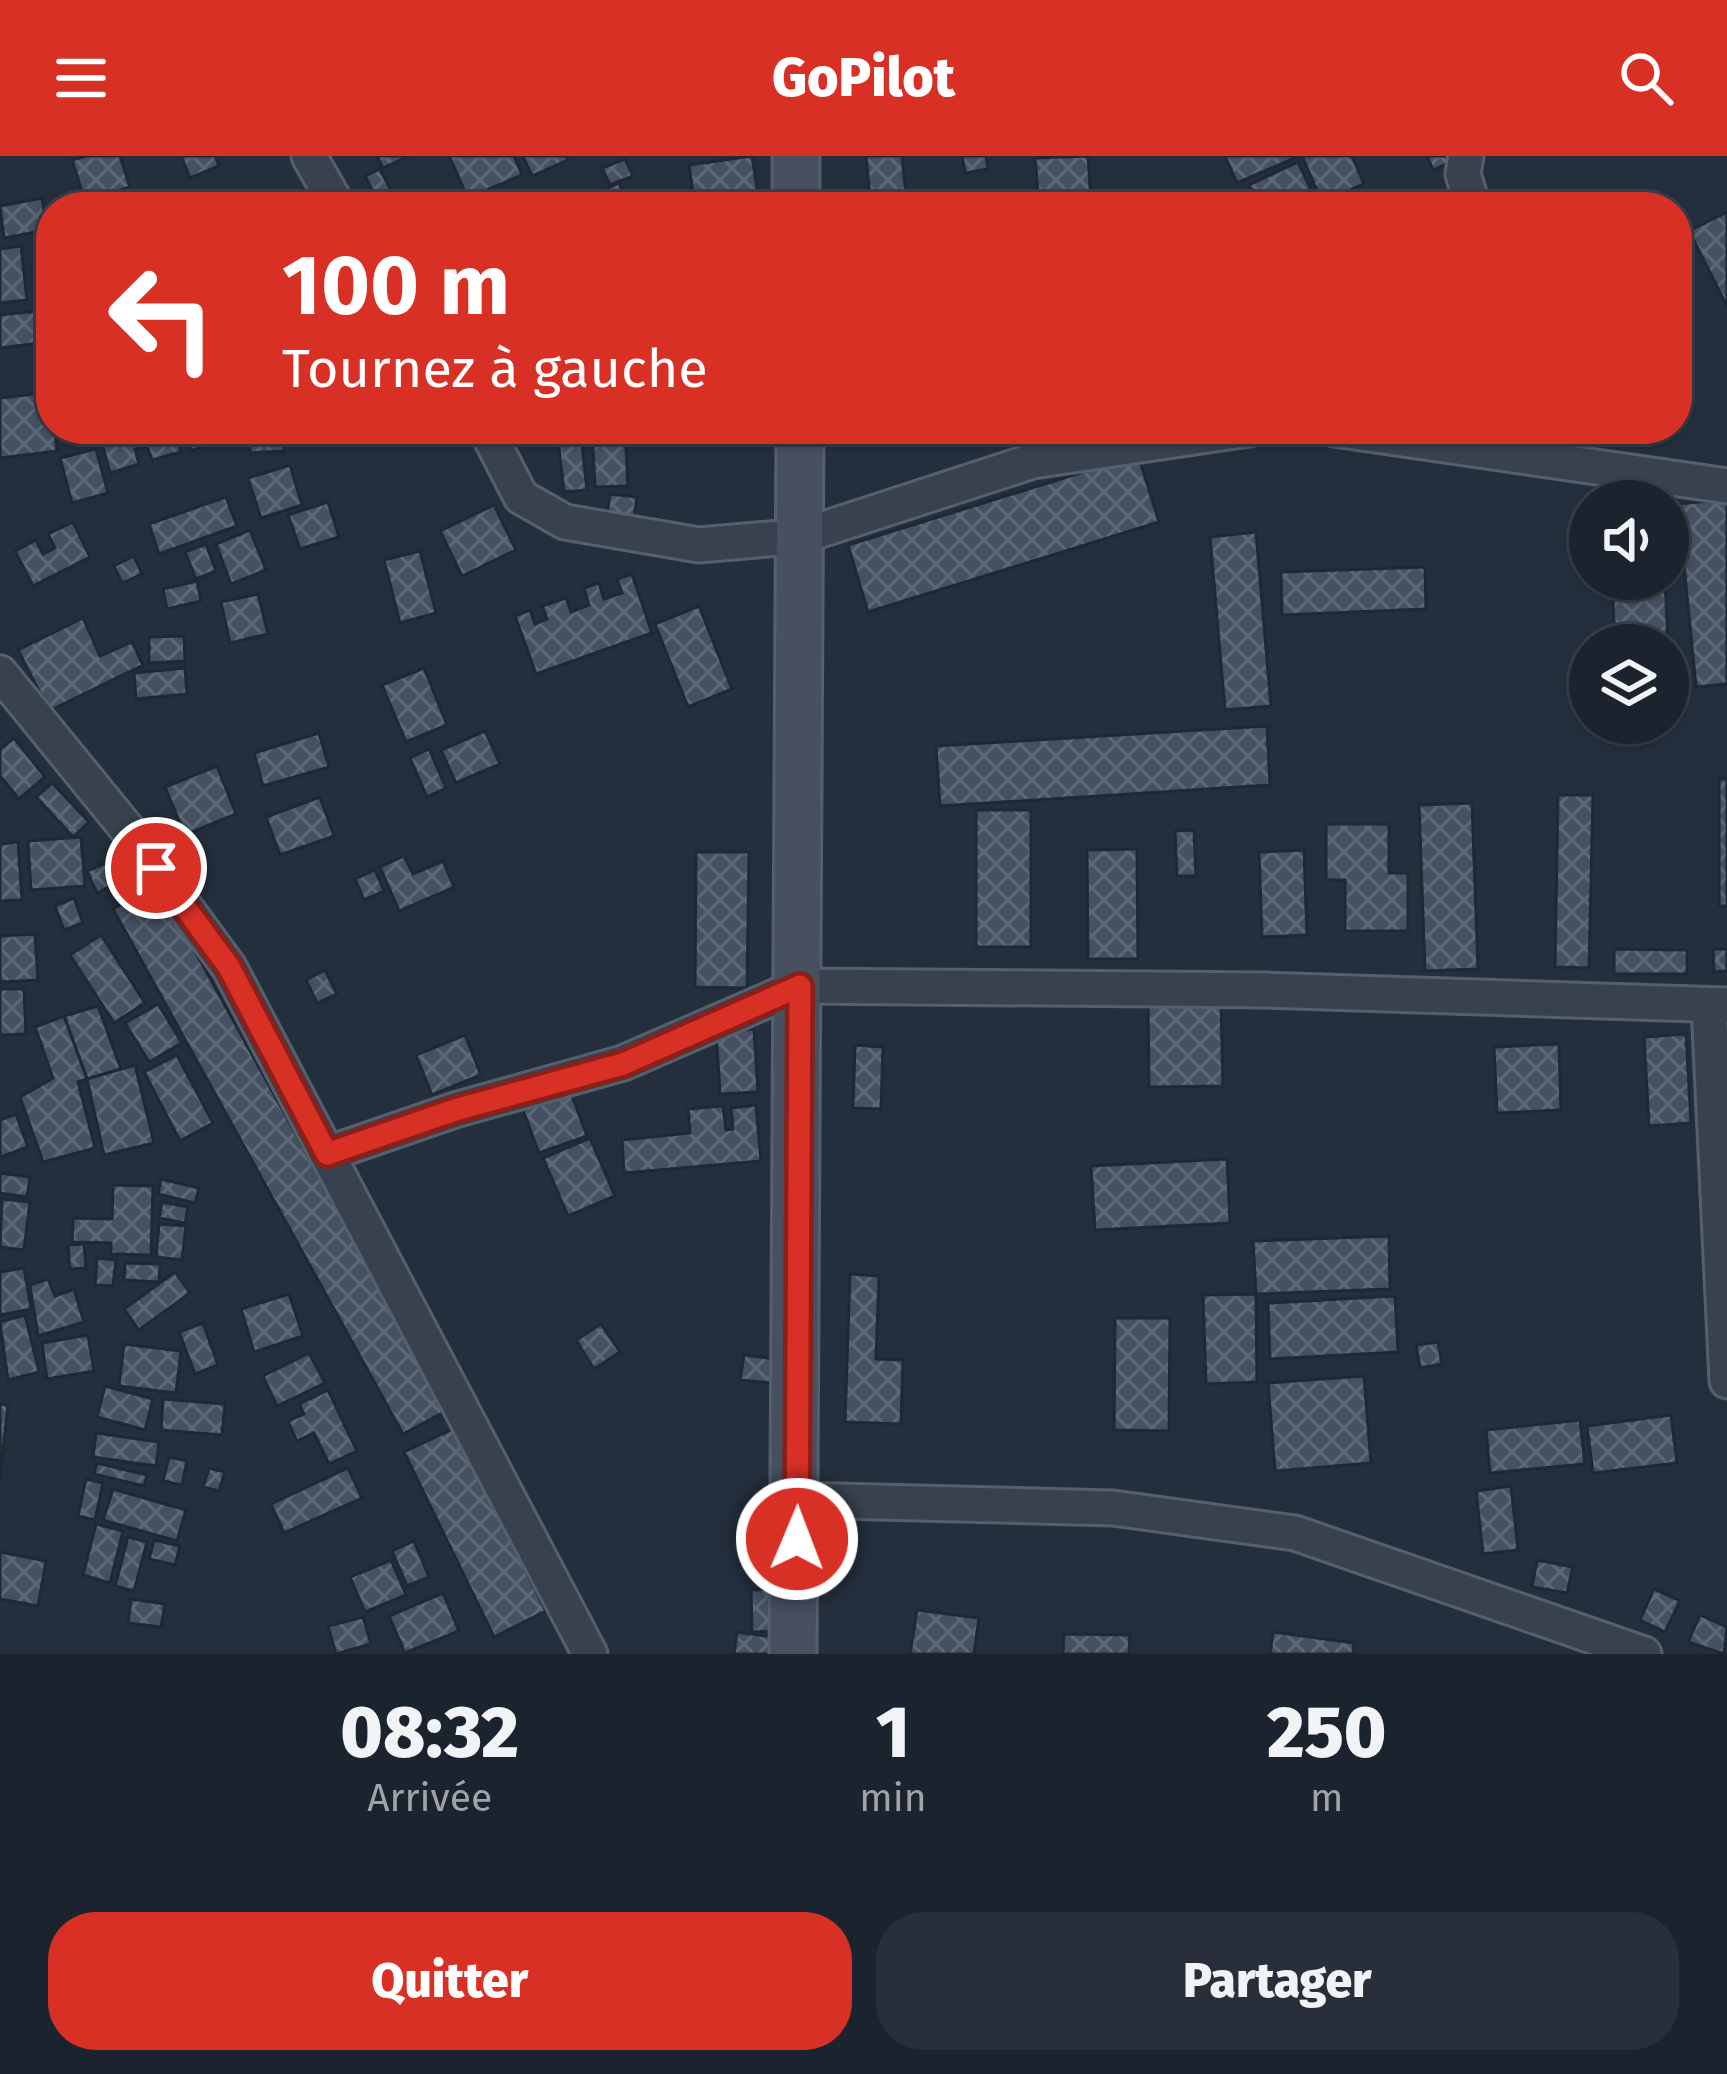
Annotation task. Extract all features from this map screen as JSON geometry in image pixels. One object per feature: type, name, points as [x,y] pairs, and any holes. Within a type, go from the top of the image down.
[{"type":"main road","points":[[796,156],[796,192]]},
{"type":"main road","points":[[793,1654],[800,986],[794,764],[800,444]]},
{"type":"street","points":[[309,156],[329,192]]},
{"type":"street","points":[[1466,156],[1463,174],[1468,192]]},
{"type":"street","points":[[494,444],[521,497],[565,522],[699,545],[802,536],[1033,461],[1148,444]]},
{"type":"street","points":[[1545,444],[1727,486]]},
{"type":"street","points":[[0,673],[132,835],[229,967],[590,1654]]},
{"type":"street","points":[[327,1154],[455,1110],[623,1064],[800,986],[1265,990],[1718,1006],[1727,1381]]},
{"type":"street","points":[[798,1500],[1112,1508],[1295,1533],[1644,1654]]},
{"type":"building","points":[[120,156],[130,187],[82,192],[72,160]]},
{"type":"building","points":[[181,156],[215,156],[219,166],[190,178]]},
{"type":"building","points":[[377,156],[409,156],[383,168]]},
{"type":"building","points":[[449,156],[514,156],[522,175],[482,192],[465,192]]},
{"type":"building","points":[[523,156],[566,156],[568,160],[532,176]]},
{"type":"building","points":[[752,156],[758,192],[693,192],[689,165]]},
{"type":"building","points":[[866,156],[902,156],[906,192],[869,192]]},
{"type":"building","points":[[962,156],[986,156],[988,169],[965,173]]},
{"type":"building","points":[[1088,156],[1090,192],[1038,192],[1035,158]]},
{"type":"building","points":[[1225,156],[1299,156],[1237,183]]},
{"type":"building","points":[[1302,156],[1352,156],[1364,184],[1345,192],[1318,192]]},
{"type":"building","points":[[1427,156],[1449,156],[1451,162],[1433,170]]},
{"type":"building","points":[[625,159],[633,176],[610,185],[602,168]]},
{"type":"building","points":[[1298,162],[1312,192],[1252,192],[1249,185]]},
{"type":"building","points":[[380,169],[391,190],[373,192],[365,176]]},
{"type":"building","points":[[619,183],[623,192],[599,192]]},
{"type":"building","points":[[36,199],[36,232],[4,238],[0,206]]},
{"type":"building","points":[[1727,212],[1727,306],[1692,237],[1692,230]]},
{"type":"building","points":[[21,246],[27,300],[0,303],[0,249]]},
{"type":"building","points":[[36,311],[36,344],[0,348],[0,315]]},
{"type":"building","points":[[36,394],[36,444],[56,444],[57,451],[0,458],[0,398]]},
{"type":"building","points":[[102,444],[179,444],[181,452],[152,460],[147,446],[135,449],[139,464],[110,473]]},
{"type":"building","points":[[249,444],[284,444],[284,451],[250,453]]},
{"type":"building","points":[[558,444],[582,444],[587,490],[564,492]]},
{"type":"building","points":[[593,444],[626,444],[628,486],[595,487]]},
{"type":"building","points":[[96,449],[108,493],[72,503],[60,458]]},
{"type":"building","points":[[1138,455],[1159,522],[868,612],[848,545]]},
{"type":"building","points":[[290,465],[302,505],[261,518],[248,478]]},
{"type":"building","points":[[610,494],[637,497],[634,518],[607,515]]},
{"type":"building","points":[[226,497],[237,526],[159,554],[149,524]]},
{"type":"building","points":[[1727,499],[1727,684],[1696,687],[1687,600],[1689,503]]},
{"type":"building","points":[[328,502],[339,537],[300,549],[288,515]]},
{"type":"building","points":[[494,505],[516,550],[462,576],[440,531]]},
{"type":"building","points":[[73,522],[90,557],[33,586],[15,551],[36,540],[43,554],[55,548],[48,534]]},
{"type":"building","points":[[250,530],[266,570],[231,584],[216,544]]},
{"type":"building","points":[[1256,532],[1271,706],[1225,710],[1210,537]]},
{"type":"building","points":[[206,544],[216,571],[196,579],[185,552]]},
{"type":"building","points":[[420,551],[436,613],[400,623],[384,560]]},
{"type":"building","points":[[134,556],[142,574],[122,583],[114,566]]},
{"type":"building","points":[[1425,567],[1426,609],[1282,615],[1281,572]]},
{"type":"building","points":[[632,574],[652,633],[536,674],[515,616],[530,610],[535,624],[547,619],[542,606],[566,598],[571,612],[589,605],[584,588],[599,583],[604,599],[622,593],[617,579]]},
{"type":"building","points":[[197,581],[201,601],[167,609],[163,589]]},
{"type":"building","points":[[258,594],[268,634],[230,643],[221,602]]},
{"type":"building","points":[[1613,600],[1666,600],[1667,624],[1614,624]]},
{"type":"building","points":[[699,606],[732,689],[688,707],[655,624]]},
{"type":"building","points":[[83,618],[100,656],[132,642],[143,665],[49,711],[18,650]]},
{"type":"building","points":[[184,636],[185,661],[149,663],[149,637]]},
{"type":"building","points":[[185,668],[187,694],[136,699],[134,673]]},
{"type":"building","points":[[424,668],[447,725],[406,742],[382,685]]},
{"type":"building","points":[[1267,726],[1270,785],[940,806],[936,746]]},
{"type":"building","points":[[485,731],[500,764],[456,783],[441,750]]},
{"type":"building","points":[[319,733],[329,767],[263,786],[254,753]]},
{"type":"building","points":[[14,738],[45,777],[19,799],[0,776],[0,749]]},
{"type":"building","points":[[429,749],[446,788],[427,797],[410,758]]},
{"type":"building","points":[[217,766],[236,814],[185,835],[165,787]]},
{"type":"building","points":[[1719,779],[1727,779],[1727,906],[1719,906]]},
{"type":"building","points":[[52,783],[89,822],[73,837],[36,797]]},
{"type":"building","points":[[1558,795],[1593,795],[1589,968],[1555,967]]},
{"type":"building","points":[[320,797],[334,836],[280,855],[266,817]]},
{"type":"building","points":[[1472,803],[1478,969],[1425,971],[1419,805]]},
{"type":"building","points":[[976,810],[1031,810],[1031,947],[976,947]]},
{"type":"building","points":[[1326,824],[1389,824],[1389,873],[1408,873],[1408,931],[1345,931],[1345,880],[1326,880]]},
{"type":"building","points":[[1194,830],[1196,876],[1177,876],[1175,831]]},
{"type":"building","points":[[81,837],[85,886],[31,890],[28,841]]},
{"type":"building","points":[[18,842],[22,900],[0,901],[0,844]]},
{"type":"building","points":[[1137,849],[1138,959],[1088,959],[1087,850]]},
{"type":"building","points":[[1304,850],[1307,935],[1262,937],[1259,852]]},
{"type":"building","points":[[696,852],[749,852],[747,988],[695,987]]},
{"type":"building","points":[[404,856],[413,874],[443,861],[454,887],[399,911],[380,867]]},
{"type":"building","points":[[110,861],[119,882],[97,893],[87,871]]},
{"type":"building","points":[[375,870],[384,891],[364,900],[355,879]]},
{"type":"building","points":[[158,884],[448,1410],[403,1434],[113,909]]},
{"type":"building","points":[[74,898],[83,923],[64,930],[55,906]]},
{"type":"building","points":[[35,934],[38,980],[0,982],[0,936]]},
{"type":"building","points":[[101,935],[145,1003],[114,1023],[70,955]]},
{"type":"building","points":[[1614,949],[1687,950],[1687,974],[1614,974]]},
{"type":"building","points":[[1713,949],[1727,949],[1727,971],[1714,972]]},
{"type":"building","points":[[325,970],[337,994],[317,1003],[306,980]]},
{"type":"building","points":[[0,989],[24,989],[26,1034],[0,1035]]},
{"type":"building","points":[[1221,1002],[1223,1086],[1149,1087],[1148,1003]]},
{"type":"building","points":[[158,1004],[182,1043],[149,1062],[125,1023]]},
{"type":"building","points":[[98,1006],[121,1069],[87,1079],[64,1016]]},
{"type":"building","points":[[64,1016],[87,1079],[78,1082],[95,1148],[43,1162],[20,1097],[53,1078],[35,1027]]},
{"type":"building","points":[[754,1029],[758,1092],[720,1094],[716,1031]]},
{"type":"building","points":[[1686,1034],[1691,1123],[1649,1126],[1644,1037]]},
{"type":"building","points":[[465,1035],[481,1075],[432,1095],[416,1055]]},
{"type":"building","points":[[1559,1044],[1561,1110],[1497,1113],[1494,1047]]},
{"type":"building","points":[[855,1045],[883,1047],[881,1109],[853,1108]]},
{"type":"building","points":[[177,1055],[213,1123],[180,1141],[144,1072]]},
{"type":"building","points":[[135,1065],[154,1143],[104,1155],[87,1079]]},
{"type":"building","points":[[568,1085],[587,1136],[539,1153],[520,1102]]},
{"type":"building","points":[[756,1105],[761,1161],[624,1173],[622,1140],[690,1133],[688,1109],[723,1106],[726,1130],[733,1129],[731,1108]]},
{"type":"building","points":[[16,1114],[28,1147],[0,1157],[0,1120]]},
{"type":"building","points":[[590,1138],[615,1196],[568,1216],[543,1158]]},
{"type":"building","points":[[1227,1159],[1230,1223],[1095,1230],[1091,1166]]},
{"type":"building","points":[[0,1173],[30,1177],[27,1197],[0,1193]]},
{"type":"building","points":[[161,1179],[199,1188],[195,1203],[158,1194]]},
{"type":"building","points":[[113,1185],[153,1186],[151,1255],[111,1254],[111,1243],[72,1242],[73,1218],[112,1219]]},
{"type":"building","points":[[2,1199],[30,1202],[24,1250],[0,1247]]},
{"type":"building","points":[[162,1202],[188,1207],[185,1223],[159,1218]]},
{"type":"building","points":[[159,1224],[186,1226],[182,1260],[156,1257]]},
{"type":"building","points":[[1389,1236],[1390,1289],[1256,1294],[1253,1241]]},
{"type":"building","points":[[84,1244],[86,1268],[70,1269],[68,1245]]},
{"type":"building","points":[[97,1258],[116,1260],[113,1286],[95,1285]]},
{"type":"building","points":[[125,1263],[160,1264],[159,1282],[124,1280]]},
{"type":"building","points":[[24,1268],[31,1309],[0,1315],[0,1272]]},
{"type":"building","points":[[175,1272],[190,1293],[139,1330],[124,1309]]},
{"type":"building","points":[[850,1274],[879,1276],[876,1359],[903,1360],[901,1424],[845,1422]]},
{"type":"building","points":[[48,1279],[55,1296],[74,1289],[84,1322],[38,1336],[30,1285]]},
{"type":"building","points":[[289,1294],[303,1336],[254,1352],[241,1309]]},
{"type":"building","points":[[1256,1294],[1257,1382],[1206,1384],[1203,1295]]},
{"type":"building","points":[[1395,1296],[1398,1352],[1270,1359],[1268,1303]]},
{"type":"building","points":[[25,1315],[39,1372],[8,1380],[0,1322]]},
{"type":"building","points":[[1115,1318],[1170,1318],[1169,1431],[1114,1430]]},
{"type":"building","points":[[203,1323],[218,1365],[195,1374],[179,1332]]},
{"type":"building","points":[[601,1324],[620,1352],[594,1369],[576,1340]]},
{"type":"building","points":[[88,1335],[94,1371],[47,1379],[42,1343]]},
{"type":"building","points":[[1438,1342],[1442,1364],[1420,1368],[1416,1345]]},
{"type":"building","points":[[124,1344],[181,1351],[176,1393],[119,1386]]},
{"type":"building","points":[[309,1353],[325,1383],[277,1406],[263,1376]]},
{"type":"building","points":[[744,1355],[775,1359],[772,1383],[740,1380]]},
{"type":"building","points":[[1364,1376],[1371,1463],[1275,1471],[1268,1383]]},
{"type":"building","points":[[105,1386],[153,1399],[145,1430],[97,1417]]},
{"type":"building","points":[[328,1390],[357,1451],[329,1464],[314,1433],[297,1441],[288,1421],[304,1414],[299,1404]]},
{"type":"building","points":[[163,1399],[225,1404],[222,1435],[161,1430]]},
{"type":"building","points":[[0,1404],[8,1405],[0,1480]]},
{"type":"building","points":[[1671,1415],[1677,1463],[1593,1473],[1587,1426]]},
{"type":"building","points":[[1580,1420],[1585,1464],[1490,1473],[1486,1430]]},
{"type":"building","points":[[455,1428],[546,1611],[494,1637],[404,1452]]},
{"type":"building","points":[[96,1433],[159,1442],[156,1466],[93,1457]]},
{"type":"building","points":[[169,1457],[187,1461],[182,1485],[163,1481]]},
{"type":"building","points":[[97,1463],[147,1475],[144,1486],[94,1474]]},
{"type":"building","points":[[209,1468],[225,1472],[219,1491],[203,1487]]},
{"type":"building","points":[[348,1468],[362,1498],[284,1533],[271,1504]]},
{"type":"building","points":[[86,1479],[103,1483],[95,1520],[78,1516]]},
{"type":"building","points":[[1511,1486],[1518,1550],[1483,1554],[1476,1491]]},
{"type":"building","points":[[113,1489],[186,1510],[177,1541],[103,1520]]},
{"type":"building","points":[[96,1524],[123,1531],[110,1583],[83,1575]]},
{"type":"building","points":[[128,1537],[147,1542],[134,1591],[115,1586]]},
{"type":"building","points":[[154,1540],[180,1546],[175,1565],[149,1559]]},
{"type":"building","points":[[414,1541],[429,1577],[407,1586],[392,1551]]},
{"type":"building","points":[[0,1552],[46,1561],[38,1606],[0,1599]]},
{"type":"building","points":[[391,1560],[406,1595],[365,1612],[350,1577]]},
{"type":"building","points":[[1537,1560],[1573,1567],[1567,1593],[1532,1587]]},
{"type":"building","points":[[776,1589],[777,1631],[752,1632],[751,1590]]},
{"type":"building","points":[[1654,1589],[1680,1601],[1665,1632],[1640,1620]]},
{"type":"building","points":[[443,1593],[459,1631],[405,1653],[389,1616]]},
{"type":"building","points":[[131,1599],[165,1604],[161,1627],[128,1623]]},
{"type":"building","points":[[917,1610],[979,1618],[974,1654],[910,1654]]},
{"type":"building","points":[[1700,1615],[1727,1627],[1724,1654],[1688,1642]]},
{"type":"building","points":[[363,1617],[371,1644],[336,1654],[328,1626]]},
{"type":"building","points":[[737,1632],[774,1637],[772,1654],[734,1654]]},
{"type":"building","points":[[1273,1632],[1354,1643],[1353,1654],[1270,1654]]},
{"type":"building","points":[[1064,1634],[1130,1635],[1129,1654],[1063,1654]]},
{"type":"route","points":[[156,868],[229,967],[327,1154],[455,1110],[623,1064],[800,986],[797,1539]]}]
